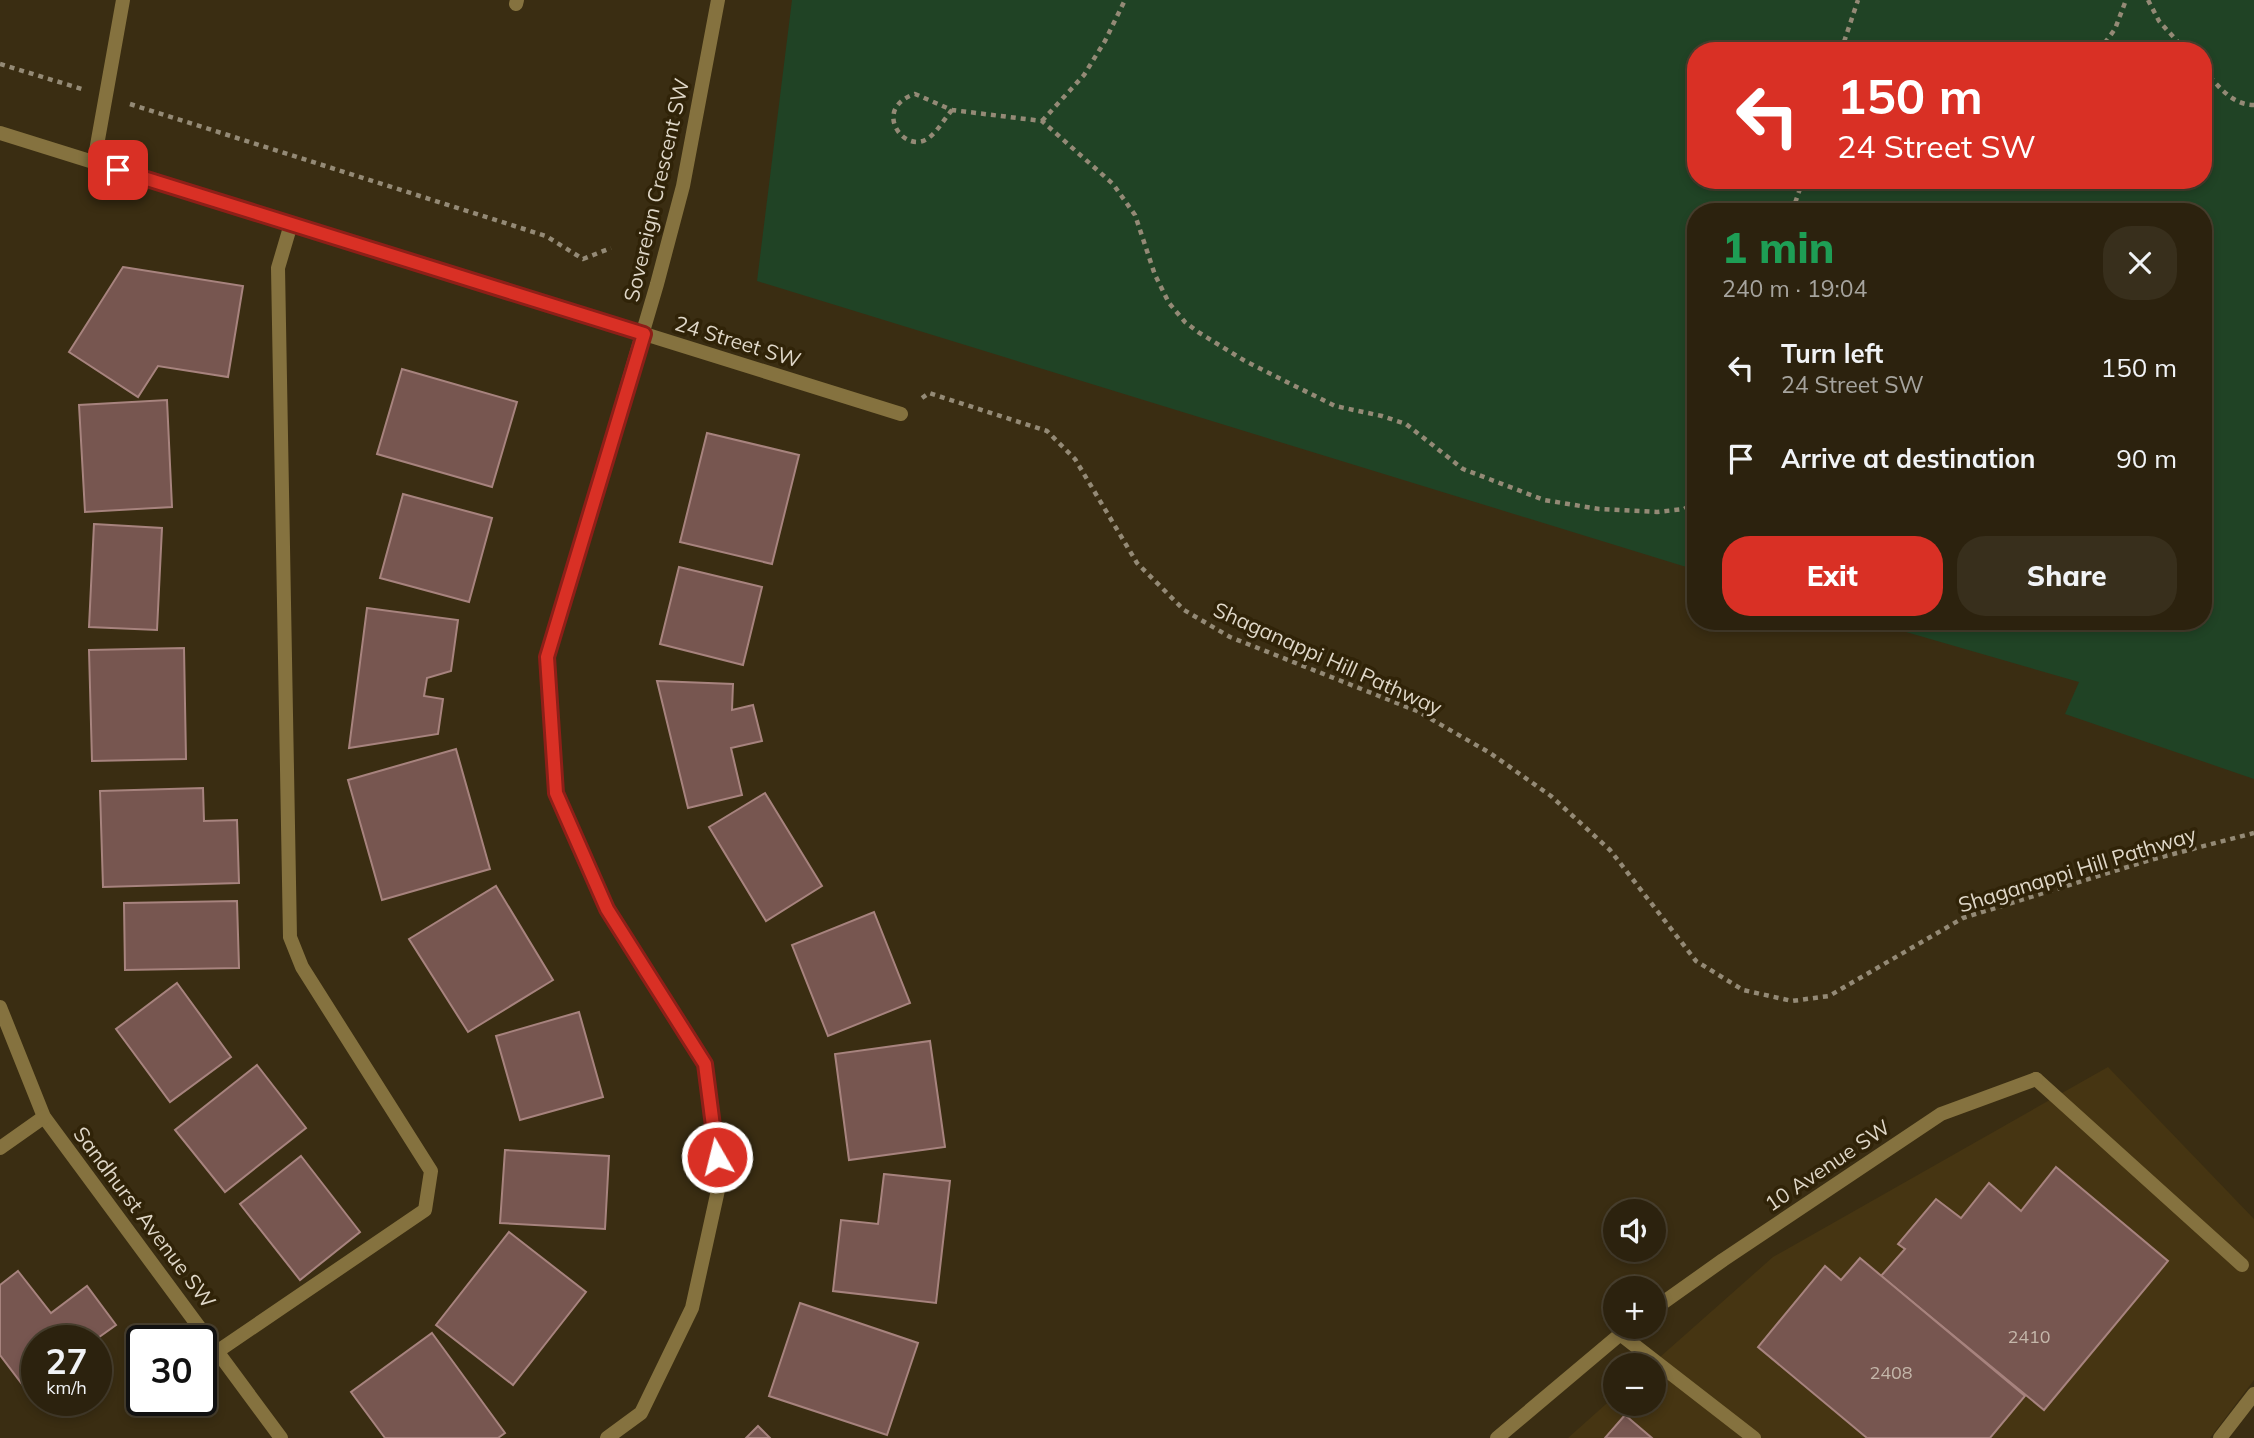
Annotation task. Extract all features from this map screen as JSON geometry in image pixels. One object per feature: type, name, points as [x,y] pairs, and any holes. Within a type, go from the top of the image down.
[{"type":"street","points":[[94,162],[123,0]]},
{"type":"street","name":"Sovereign Crescent SW","points":[[607,1438],[641,1413],[692,1308],[720,1181],[705,1064],[607,909],[556,793],[547,657],[644,334],[683,186],[718,0]]},
{"type":"street","name":"24 Street SW","points":[[0,133],[901,414]]},
{"type":"street","points":[[218,1351],[425,1210],[431,1171],[302,967],[290,937],[278,268],[290,224]]},
{"type":"street","name":"Sandhurst Avenue SW","points":[[0,1007],[44,1117],[281,1438]]},
{"type":"street","name":"10 Avenue SW","points":[[1666,1300],[1941,1114],[2036,1079],[2242,1265]]},
{"type":"street","points":[[0,1147],[44,1117]]},
{"type":"street","points":[[1497,1438],[1614,1339]]},
{"type":"street","points":[[1636,1339],[1754,1438]]},
{"type":"street","points":[[2220,1438],[2254,1394]]},
{"type":"path","points":[[1042,121],[1084,75],[1105,41],[1125,0]]},
{"type":"path","points":[[1844,42],[1858,0]]},
{"type":"path","points":[[2106,42],[2115,29],[2126,0]]},
{"type":"path","points":[[2148,0],[2159,21],[2178,42]]},
{"type":"path","points":[[0,64],[546,236],[583,259],[611,248]]},
{"type":"path","points":[[2212,79],[2230,98],[2254,105]]},
{"type":"path","points":[[952,110],[930,137],[919,143],[898,133],[892,123],[894,108],[902,98],[915,94],[952,110],[1042,121],[1113,184],[1135,215],[1155,275],[1169,303],[1198,332],[1245,361],[1335,406],[1406,424],[1464,469],[1544,500],[1599,509],[1657,512],[1687,507]]},
{"type":"path","name":"Shaganappi Hill Pathway","points":[[901,414],[929,393],[1047,431],[1075,459],[1137,563],[1184,610],[1230,637],[1417,711],[1490,752],[1551,796],[1610,850],[1696,961],[1743,990],[1791,1001],[1829,996],[1962,918],[2150,860],[2254,833]]},
{"type":"shaded area","points":[[2108,1067],[2254,1219],[2254,1380],[2210,1438],[1568,1438],[1603,1407],[1603,1416],[1666,1416],[1665,1353],[1773,1257]]},
{"type":"green space","points":[[792,0],[2254,0],[2254,779],[2065,714],[2079,682],[1899,630],[2212,630],[2212,203],[1687,203],[1687,567],[757,281]]},
{"type":"building","points":[[123,267],[243,286],[228,377],[158,366],[138,397],[69,352]]},
{"type":"building","points":[[402,369],[517,402],[492,487],[377,454]]},
{"type":"building","points":[[167,400],[172,507],[85,512],[79,405]]},
{"type":"building","points":[[707,433],[799,455],[772,564],[680,542]]},
{"type":"building","points":[[403,494],[492,518],[469,602],[380,578]]},
{"type":"building","points":[[94,524],[162,528],[157,630],[89,627]]},
{"type":"building","points":[[679,567],[762,587],[743,665],[660,644]]},
{"type":"building","points":[[367,608],[458,620],[451,671],[427,678],[424,696],[443,699],[438,734],[349,748]]},
{"type":"building","points":[[184,648],[186,759],[92,761],[89,650]]},
{"type":"building","points":[[657,681],[733,684],[732,710],[753,705],[762,741],[731,748],[742,795],[688,808]]},
{"type":"building","points":[[456,749],[490,869],[382,900],[348,780]]},
{"type":"building","points":[[203,788],[204,821],[237,820],[239,883],[103,887],[100,791]]},
{"type":"building","points":[[765,793],[822,886],[766,921],[709,827]]},
{"type":"building","points":[[496,886],[553,980],[468,1032],[409,939]]},
{"type":"building","points":[[237,901],[239,968],[125,970],[124,903]]},
{"type":"building","points":[[874,912],[910,1003],[828,1036],[792,945]]},
{"type":"building","points":[[177,983],[231,1057],[170,1102],[116,1029]]},
{"type":"building","points":[[579,1012],[603,1097],[520,1120],[496,1036]]},
{"type":"building","points":[[930,1041],[945,1147],[849,1160],[835,1054]]},
{"type":"building","points":[[257,1065],[306,1128],[225,1192],[175,1130]]},
{"type":"building","points":[[505,1150],[609,1156],[605,1229],[500,1223]]},
{"type":"building","points":[[301,1156],[360,1232],[300,1280],[240,1204]]},
{"type":"building","points":[[2056,1167],[2168,1261],[2044,1410],[1881,1276],[1905,1249],[1898,1244],[1936,1199],[1961,1218],[1989,1183],[2021,1211]]},
{"type":"building","points":[[884,1174],[950,1181],[936,1303],[833,1291],[841,1220],[878,1224]]},
{"type":"building","points":[[509,1232],[586,1292],[513,1385],[436,1325]]},
{"type":"building","points":[[1860,1258],[2025,1396],[1990,1438],[1867,1438],[1758,1347],[1825,1266],[1841,1280]]},
{"type":"building","points":[[18,1271],[51,1313],[87,1286],[116,1325],[112,1328],[112,1325],[21,1325],[21,1383],[0,1355],[0,1285]]},
{"type":"building","points":[[800,1303],[918,1343],[887,1435],[769,1396]]},
{"type":"building","points":[[432,1333],[505,1433],[498,1438],[385,1438],[351,1392]]},
{"type":"building","points":[[1626,1416],[1652,1438],[1605,1438]]},
{"type":"building","points":[[758,1426],[770,1438],[746,1438]]},
{"type":"route","points":[[118,170],[644,334],[547,657],[556,793],[607,909],[705,1064],[717,1157]]}]
